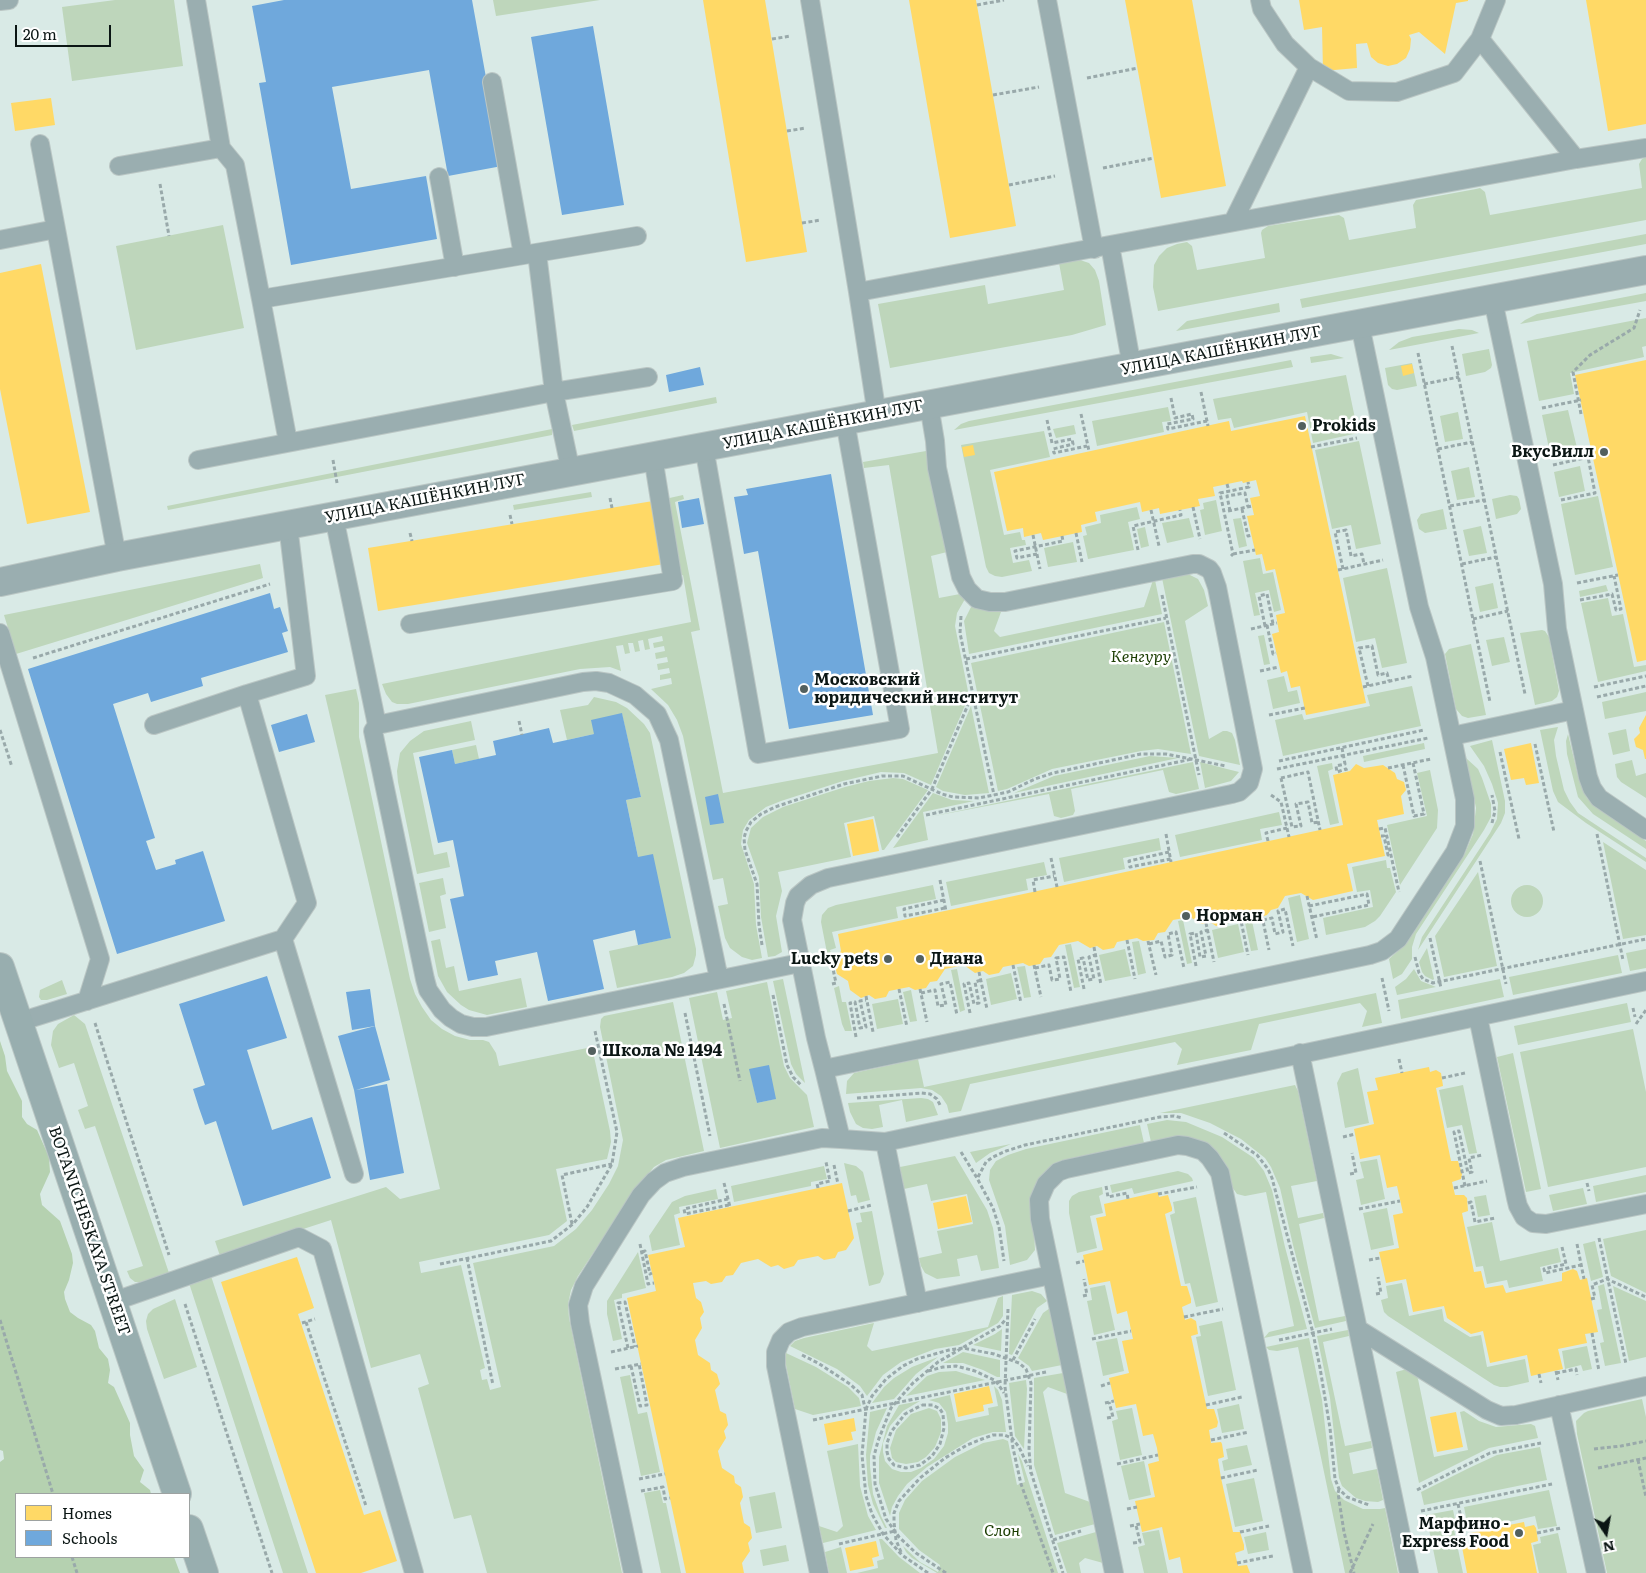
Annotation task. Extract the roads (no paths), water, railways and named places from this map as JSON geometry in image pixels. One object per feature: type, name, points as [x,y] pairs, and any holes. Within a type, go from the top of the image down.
[{"type":"main road","name":"BOTANICHESKAYA STREET","points":[[0,967],[177,1493]]},
{"type":"main road","points":[[190,1532],[204,1573]]},
{"type":"street","name":"УЛИЦА КАШЁНКИН ЛУГ","points":[[0,582],[118,557],[1646,270]]},
{"type":"lane","points":[[0,1],[9,0]]},
{"type":"lane","points":[[196,0],[221,148],[235,165],[288,442]]},
{"type":"lane","points":[[810,0],[877,415]]},
{"type":"lane","points":[[1047,0],[1055,84],[1071,173],[1102,247],[1132,367]]},
{"type":"lane","points":[[1260,0],[1262,9],[1285,44],[1309,67],[1349,91],[1396,92],[1454,73],[1480,39],[1496,0]]},
{"type":"lane","points":[[1480,39],[1576,159]]},
{"type":"lane","points":[[1233,222],[1309,67]]},
{"type":"lane","points":[[492,82],[530,254],[554,392],[571,472]]},
{"type":"lane","points":[[40,144],[118,557]]},
{"type":"lane","points":[[118,166],[221,148]]},
{"type":"lane","points":[[858,292],[1576,159],[1646,148]]},
{"type":"lane","points":[[438,177],[455,267]]},
{"type":"lane","points":[[0,240],[56,229]]},
{"type":"lane","points":[[262,300],[637,236]]},
{"type":"lane","points":[[1493,300],[1553,584],[1557,629],[1588,777],[1592,788],[1604,803],[1646,830]]},
{"type":"lane","points":[[824,1069],[1364,957],[1388,947],[1398,939],[1459,846],[1465,826],[1466,806],[1435,657],[1418,607],[1360,325]]},
{"type":"lane","points":[[198,460],[554,392],[648,377]]},
{"type":"lane","points":[[841,1139],[793,929],[793,911],[798,896],[804,890],[819,881],[1239,792],[1249,783],[1253,769],[1217,587],[1212,573],[1205,566],[1193,564],[1005,602],[984,601],[973,596],[961,577],[936,468],[935,440],[929,405]]},
{"type":"lane","points":[[704,447],[758,754],[900,729],[845,421]]},
{"type":"lane","points":[[410,624],[673,581],[653,457]]},
{"type":"lane","points":[[334,517],[377,725]]},
{"type":"lane","points":[[154,724],[306,676],[288,525]]},
{"type":"lane","points":[[0,633],[100,958],[87,1001]]},
{"type":"lane","points":[[719,979],[669,740],[657,714],[635,695],[609,683],[583,682],[377,725],[373,731],[424,978],[434,1000],[451,1018],[461,1024],[473,1027],[498,1025],[768,970],[800,962]]},
{"type":"lane","points":[[18,1022],[283,939],[307,903],[247,694]]},
{"type":"lane","points":[[1452,740],[1495,726],[1574,710]]},
{"type":"lane","points":[[283,939],[354,1174]]},
{"type":"lane","points":[[633,1573],[580,1323],[579,1299],[590,1275],[641,1196],[654,1181],[671,1170],[822,1138],[885,1142],[1646,981]]},
{"type":"lane","points":[[1478,1017],[1518,1206],[1524,1217],[1539,1224],[1646,1204]]},
{"type":"lane","points":[[1300,1053],[1409,1573]]},
{"type":"lane","points":[[885,1142],[918,1303]]},
{"type":"lane","points":[[1114,1573],[1038,1210],[1042,1192],[1051,1178],[1058,1172],[1074,1166],[1169,1146],[1196,1148],[1210,1158],[1220,1173],[1303,1573]]},
{"type":"lane","points":[[112,1302],[299,1237],[322,1249],[414,1573]]},
{"type":"lane","points":[[819,1573],[776,1366],[778,1346],[781,1340],[789,1332],[802,1327],[1052,1275]]},
{"type":"lane","points":[[1357,1326],[1496,1414],[1516,1415],[1638,1388]]},
{"type":"lane","points":[[1559,1405],[1596,1573]]},
{"type":"place","name":"Prokids","points":[[1302,426]]},
{"type":"place","name":"ВкусВилл","points":[[1604,452]]},
{"type":"place","name":"Московский юридический институт","points":[[804,689]]},
{"type":"place","name":"Норман","points":[[1186,916]]},
{"type":"place","name":"Lucky pets","points":[[888,959]]},
{"type":"place","name":"Диана","points":[[920,959]]},
{"type":"place","name":"Школа № 1494","points":[[592,1051]]},
{"type":"place","name":"Марфино - Express Food","points":[[1519,1533]]},
{"type":"park label","name":"Кенгуру","points":[[1141,657]]},
{"type":"park label","name":"Слон","points":[[1002,1531]]}]
